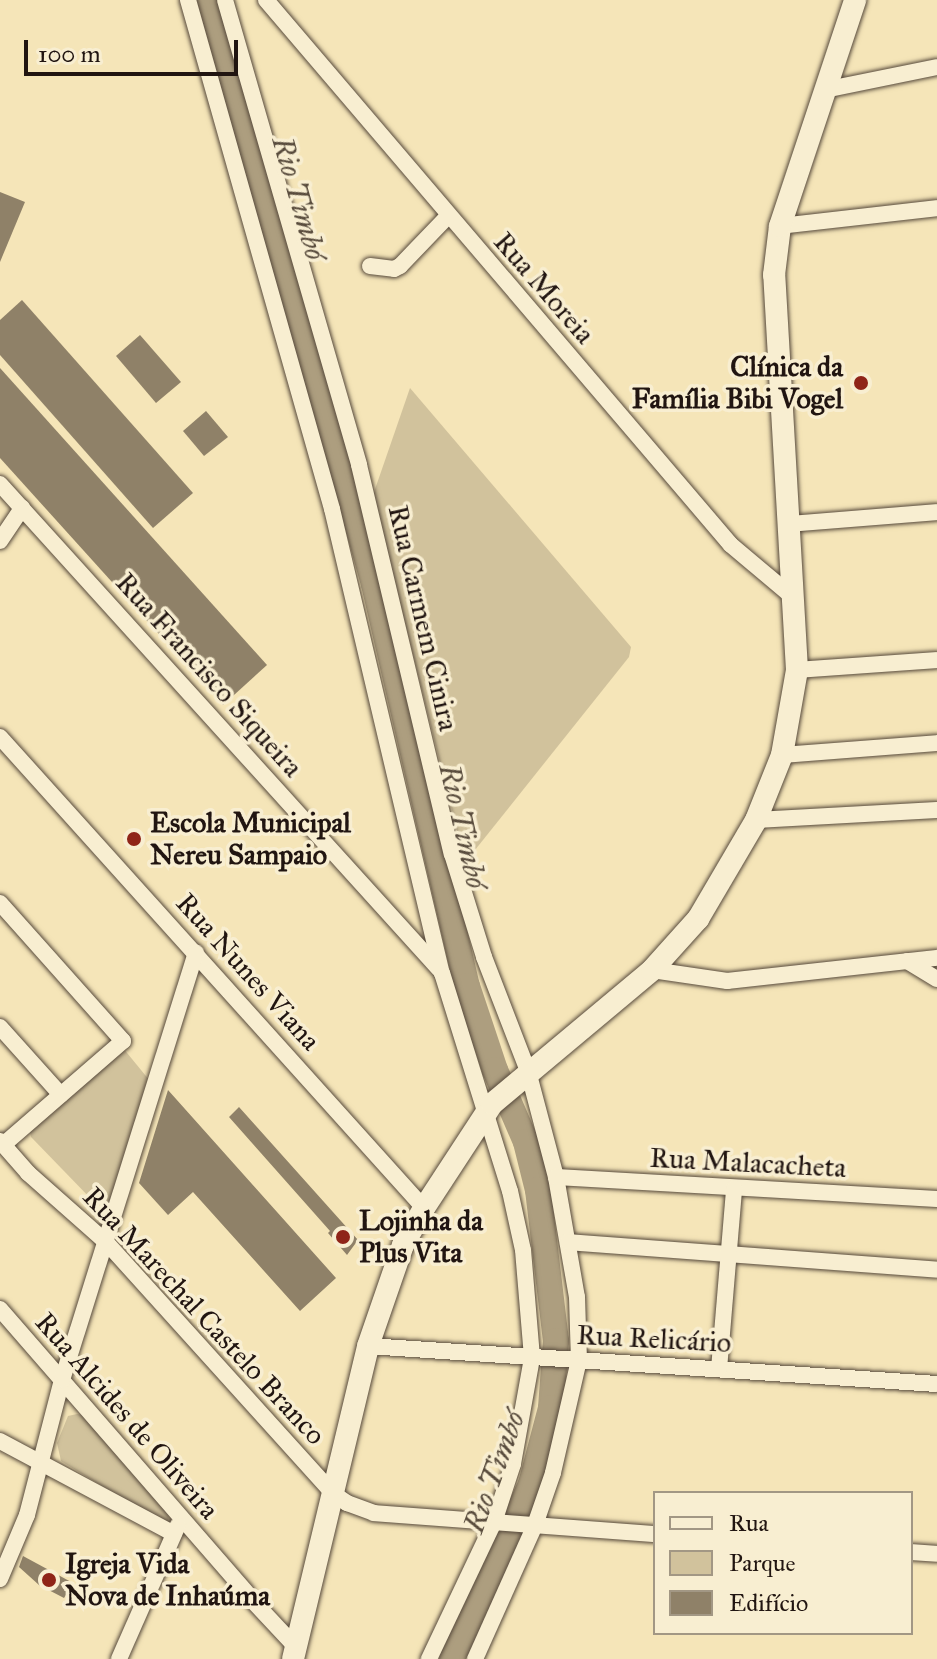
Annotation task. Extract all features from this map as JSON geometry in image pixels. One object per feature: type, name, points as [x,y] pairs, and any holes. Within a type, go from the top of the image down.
[{"type":"main road","points":[[294,1653],[368,1346],[398,1257],[424,1208],[488,1109],[523,1075],[652,970],[704,910],[756,820],[782,755],[797,670],[774,332],[774,275],[780,226],[855,0]]},
{"type":"street","points":[[188,0],[332,509],[352,607],[442,973],[488,1109],[523,1250],[536,1358],[513,1464],[497,1523],[429,1659]]},
{"type":"street","name":"Rua Carmem Cinira","points":[[225,0],[362,476],[452,854],[556,1177],[577,1297],[574,1360],[556,1460],[475,1659]]},
{"type":"street","name":"Rua Moreia","points":[[267,0],[731,545],[794,598]]},
{"type":"street","points":[[824,90],[937,67]]},
{"type":"street","points":[[780,226],[937,208]]},
{"type":"street","points":[[370,266],[394,269],[400,266],[448,216]]},
{"type":"street","name":"Rua Francisco Siqueira","points":[[0,484],[442,973]]},
{"type":"street","points":[[0,541],[22,508]]},
{"type":"street","points":[[789,524],[937,512]]},
{"type":"street","points":[[797,670],[937,660]]},
{"type":"street","name":"Rua Nunes Viana","points":[[0,737],[424,1208]]},
{"type":"street","points":[[782,755],[937,743]]},
{"type":"street","points":[[756,820],[937,810]]},
{"type":"street","points":[[0,903],[123,1041],[2,1143]]},
{"type":"street","points":[[0,1579],[23,1525],[62,1380],[196,952]]},
{"type":"street","points":[[652,970],[727,981],[937,958]]},
{"type":"street","points":[[905,960],[937,979]]},
{"type":"street","points":[[0,1027],[61,1095]]},
{"type":"street","name":"Rua Marechal Castelo Branco","points":[[2,1143],[28,1173],[106,1242],[334,1494]]},
{"type":"street","name":"Rua Malacacheta","points":[[556,1177],[937,1199]]},
{"type":"street","points":[[719,1369],[734,1189]]},
{"type":"street","points":[[568,1242],[937,1270]]},
{"type":"street","name":"Rua Alcides de Oliveira","points":[[0,1309],[182,1518],[294,1653]]},
{"type":"street","name":"Rua Relicário","points":[[368,1346],[937,1384]]},
{"type":"street","points":[[0,1441],[174,1534]]},
{"type":"street","points":[[334,1494],[359,1509],[374,1513],[653,1534]]},
{"type":"street","points":[[119,1659],[182,1518]]},
{"type":"street","points":[[913,1552],[937,1554]]},
{"type":"green space","points":[[410,388],[631,647],[629,657],[471,855],[462,850],[373,495]]},
{"type":"green space","points":[[123,1048],[150,1081],[111,1199],[106,1203],[93,1201],[31,1137],[30,1132]]},
{"type":"green space","points":[[83,1415],[169,1515],[168,1521],[163,1523],[61,1461],[57,1443],[68,1416]]},
{"type":"building","points":[[0,192],[25,202],[0,262]]},
{"type":"building","points":[[22,300],[193,493],[153,528],[0,355],[0,320]]},
{"type":"building","points":[[140,335],[181,382],[156,403],[116,356]]},
{"type":"building","points":[[0,368],[267,665],[223,705],[0,458]]},
{"type":"building","points":[[206,411],[228,437],[204,456],[183,431]]},
{"type":"building","points":[[168,1090],[336,1278],[300,1311],[193,1192],[168,1215],[139,1183]]},
{"type":"building","points":[[239,1107],[358,1240],[347,1255],[328,1233],[330,1231],[229,1117]]},
{"type":"building","name":"Igreja Vida Nova de Inhaúma","points":[[23,1556],[73,1583],[64,1598],[39,1585],[19,1567]]},
{"type":"waterway","name":"Rio Timbó","points":[[210,0],[374,584],[467,986],[495,1070],[526,1142],[538,1190],[556,1341],[551,1408],[531,1484],[452,1659]]},
{"type":"place","name":"Clínica da Família Bibi Vogel","points":[[861,383]]},
{"type":"place","name":"Escola Municipal Nereu Sampaio","points":[[134,839]]},
{"type":"place","name":"Lojinha da Plus Vita","points":[[343,1237]]},
{"type":"place","name":"Igreja Vida Nova de Inhaúma","points":[[49,1580]]}]
